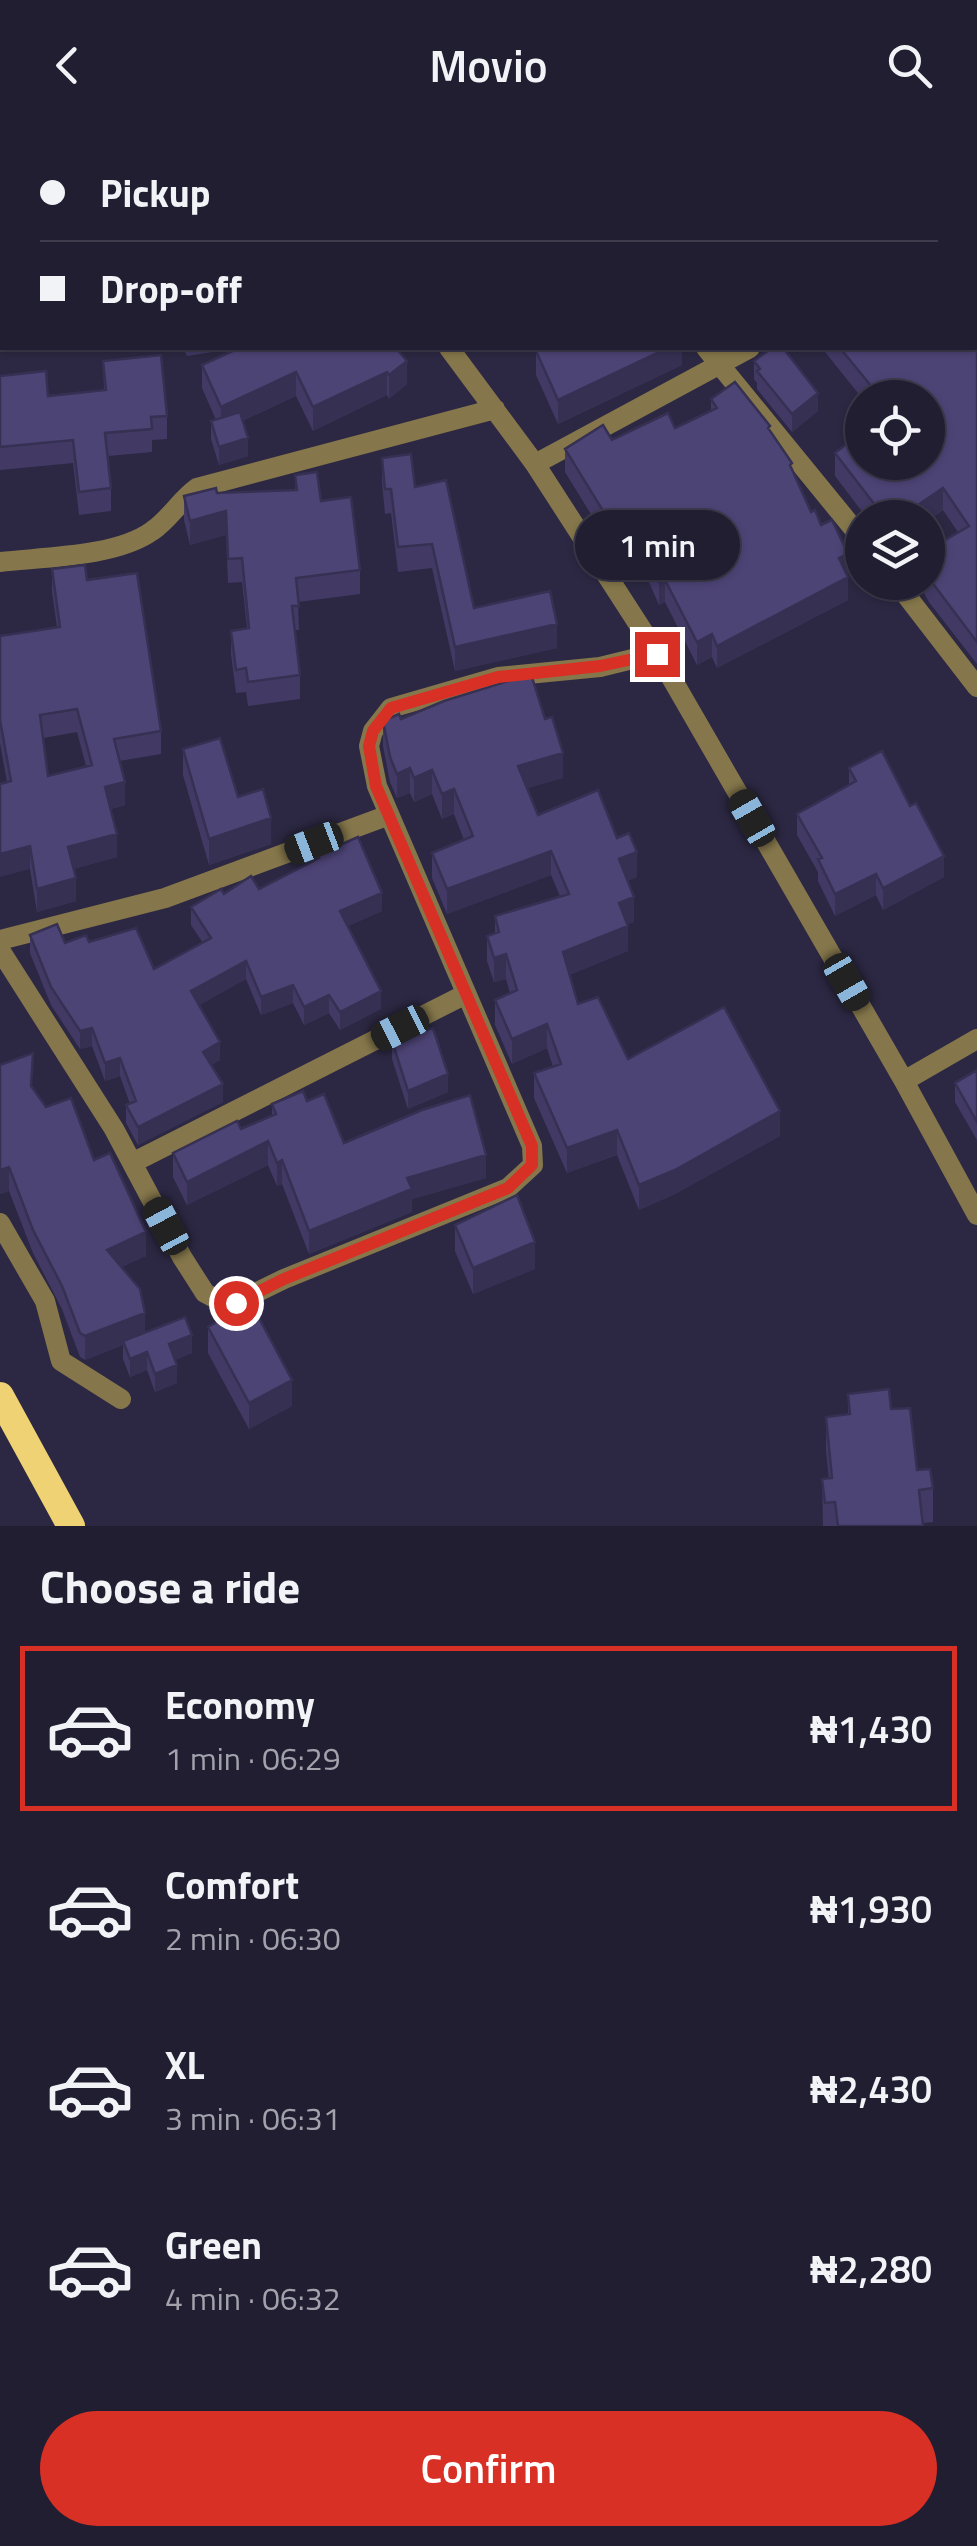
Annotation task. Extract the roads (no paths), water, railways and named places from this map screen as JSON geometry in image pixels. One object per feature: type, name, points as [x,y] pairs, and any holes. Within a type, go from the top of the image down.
[{"type":"highway","points":[[0,1396],[71,1526]]},
{"type":"street","points":[[451,350],[536,464],[657,654],[977,1214]]},
{"type":"street","points":[[536,464],[713,356],[741,350]]},
{"type":"street","points":[[713,356],[845,518]]},
{"type":"street","points":[[0,562],[114,547],[156,529],[197,488],[495,409]]},
{"type":"street","points":[[910,600],[975,681]]},
{"type":"street","points":[[0,950],[114,1129],[205,1293],[220,1301],[236,1303],[284,1279],[508,1188],[532,1165],[532,1146],[376,786],[369,746],[373,731],[391,708],[498,677],[600,666],[657,654]]},
{"type":"street","points":[[0,940],[165,898],[389,815]]},
{"type":"street","points":[[132,1163],[466,994]]},
{"type":"street","points":[[904,1081],[977,1039]]},
{"type":"street","points":[[0,1224],[45,1301],[61,1361],[121,1399]]}]
